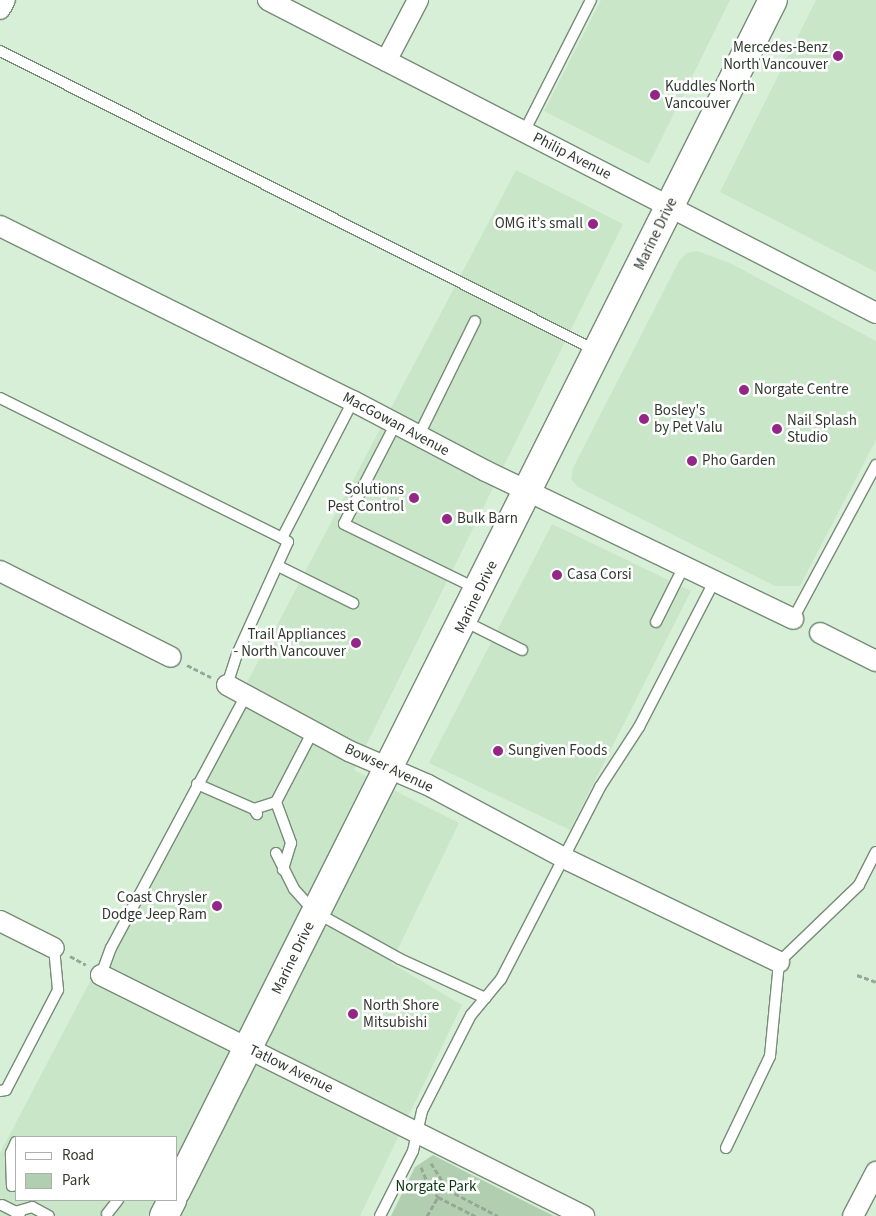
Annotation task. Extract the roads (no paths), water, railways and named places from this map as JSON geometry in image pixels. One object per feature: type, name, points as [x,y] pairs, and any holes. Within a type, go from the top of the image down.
[{"type":"main road","name":"Marine Drive","points":[[178,1187],[249,1048],[315,912],[480,590],[772,0]]},
{"type":"main road","points":[[164,1216],[172,1201]]},
{"type":"street","points":[[0,9],[5,0]]},
{"type":"street","name":"Philip Avenue","points":[[268,0],[876,313]]},
{"type":"street","points":[[386,61],[418,0]]},
{"type":"street","name":"MacGowan Avenue","points":[[0,226],[353,401],[418,437],[793,619]]},
{"type":"street","points":[[0,571],[171,657]]},
{"type":"street","points":[[820,633],[876,661]]},
{"type":"street","name":"Bowser Avenue","points":[[226,685],[564,858],[779,962]]},
{"type":"street","points":[[0,921],[54,948]]},
{"type":"street","name":"Tatlow Avenue","points":[[102,975],[584,1216]]},
{"type":"street","points":[[853,1216],[876,1172]]},
{"type":"lane","points":[[524,132],[591,0]]},
{"type":"lane","points":[[0,51],[598,351]]},
{"type":"lane","points":[[418,437],[475,321]]},
{"type":"lane","points":[[0,398],[288,542],[238,652],[226,685]]},
{"type":"lane","points":[[282,538],[353,401]]},
{"type":"lane","points":[[395,425],[344,524],[480,590]]},
{"type":"lane","points":[[793,619],[871,484],[876,465]]},
{"type":"lane","points":[[278,566],[353,603]]},
{"type":"lane","points":[[656,622],[684,566]]},
{"type":"lane","points":[[380,1216],[409,1159],[422,1111],[471,1014],[501,979],[600,787],[639,727],[715,580]]},
{"type":"lane","points":[[464,621],[522,650]]},
{"type":"lane","points":[[102,975],[111,948],[246,695]]},
{"type":"lane","points":[[197,784],[255,811],[276,802],[313,731]]},
{"type":"lane","points":[[276,802],[291,844],[283,870]]},
{"type":"lane","points":[[726,1148],[770,1056],[779,962],[859,885],[876,852]]},
{"type":"lane","points":[[276,853],[294,889],[315,912],[400,959],[485,998]]},
{"type":"lane","points":[[0,1091],[6,1090],[58,990],[54,948]]},
{"type":"lane","points":[[12,1186],[11,1153],[15,1144]]},
{"type":"lane","points":[[106,1214],[117,1201]]},
{"type":"lane","points":[[2,1205],[18,1215],[32,1207],[50,1216]]},
{"type":"place","name":"Mercedes-Benz North Vancouver","points":[[838,56]]},
{"type":"place","name":"Kuddles North Vancouver","points":[[655,95]]},
{"type":"place","name":"OMG it’s small","points":[[593,224]]},
{"type":"place","name":"Norgate Centre","points":[[744,390]]},
{"type":"place","name":"Bosley's by Pet Valu","points":[[644,419]]},
{"type":"place","name":"Nail Splash Studio","points":[[777,429]]},
{"type":"place","name":"Pho Garden","points":[[692,461]]},
{"type":"place","name":"Solutions Pest Control","points":[[414,498]]},
{"type":"place","name":"Bulk Barn","points":[[447,519]]},
{"type":"place","name":"Casa Corsi","points":[[557,575]]},
{"type":"place","name":"Trail Appliances - North Vancouver","points":[[356,643]]},
{"type":"place","name":"Sungiven Foods","points":[[498,751]]},
{"type":"place","name":"Coast Chrysler Dodge Jeep Ram","points":[[217,906]]},
{"type":"place","name":"North Shore Mitsubishi","points":[[353,1014]]},
{"type":"park label","name":"Norgate Park","points":[[436,1187]]}]
